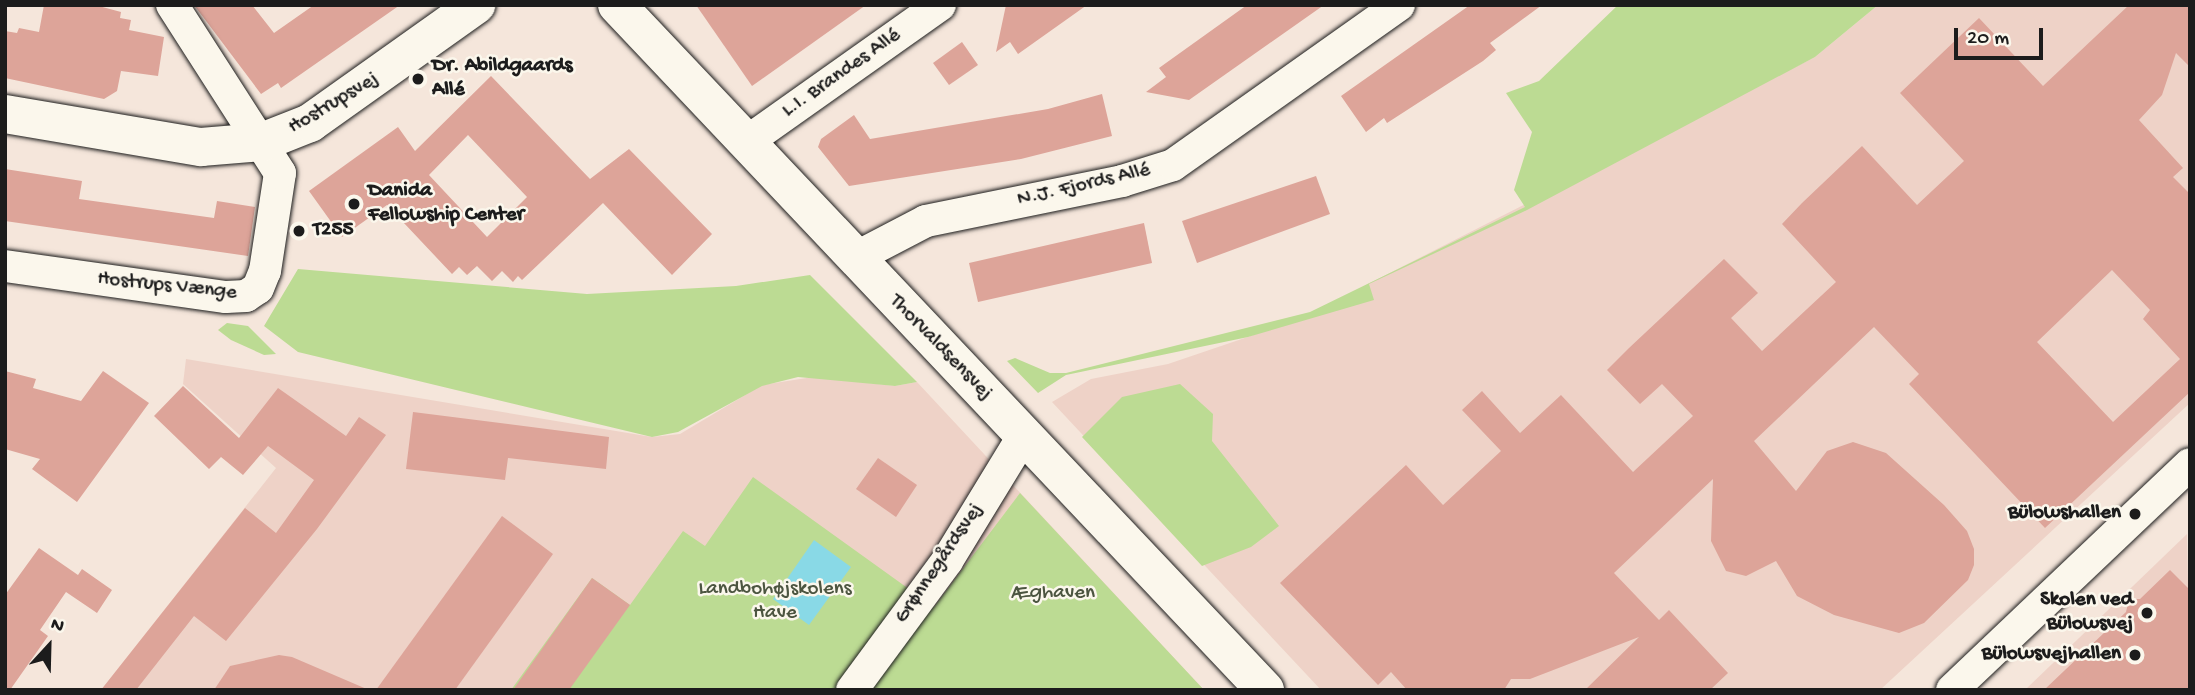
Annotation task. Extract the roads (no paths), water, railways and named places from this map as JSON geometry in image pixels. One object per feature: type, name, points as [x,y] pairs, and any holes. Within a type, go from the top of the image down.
[{"type":"street","name":"Hostrups Vænge","points":[[5,266],[226,298],[252,293],[265,271],[280,173],[172,5]]},
{"type":"street","name":"Hostrupsvej","points":[[5,114],[201,147],[262,142],[310,123],[476,5]]},
{"type":"street","name":"Thorvaldsensvej","points":[[617,5],[1265,690]]},
{"type":"street","name":"L.I. Brandes Allé","points":[[745,143],[940,5]]},
{"type":"street","name":"N.J. Fjords Allé","points":[[856,258],[926,221],[1122,181],[1173,165],[1399,5]]},
{"type":"street","name":"Grønnegårdsvej","points":[[852,690],[947,561],[1024,435]]},
{"type":"street","points":[[1952,690],[2190,464]]},
{"type":"water","points":[[814,540],[851,567],[809,625],[773,599]]},
{"type":"place","name":"Dr. Abildgaards Allé","points":[[418,79]]},
{"type":"place","name":"Danida Fellowship Center","points":[[354,204]]},
{"type":"place","name":"T255","points":[[299,231]]},
{"type":"place","name":"Bülowshallen","points":[[2135,514]]},
{"type":"place","name":"Skolen ved Bülowsvej","points":[[2147,613]]},
{"type":"place","name":"Bülowsvejhallen","points":[[2135,655]]},
{"type":"park label","name":"Æghaven","points":[[1053,594]]},
{"type":"park label","name":"Landbohøjskolens Have","points":[[775,602]]}]
